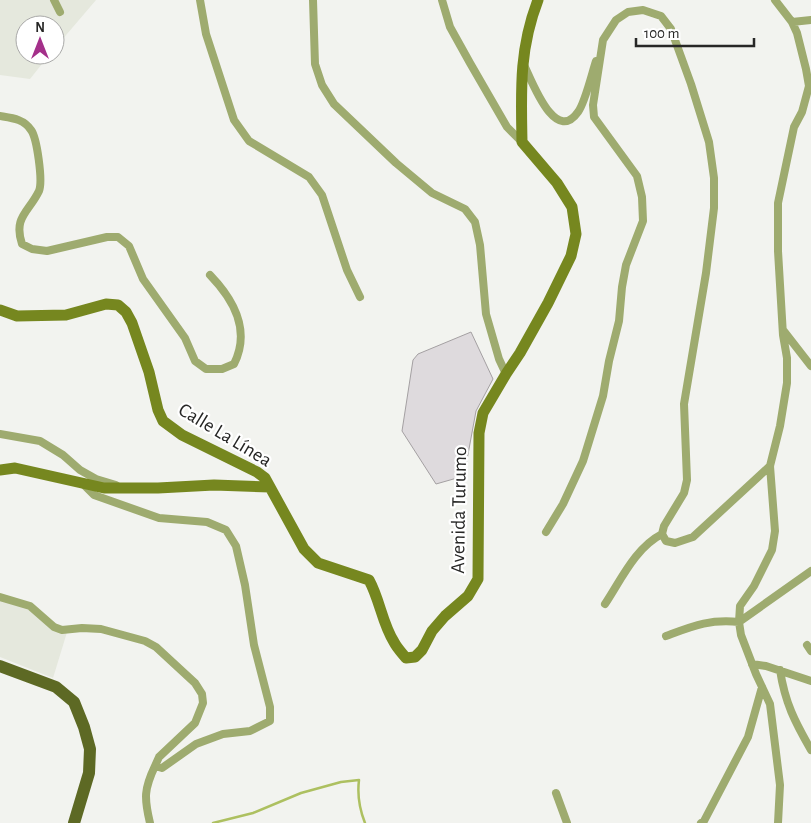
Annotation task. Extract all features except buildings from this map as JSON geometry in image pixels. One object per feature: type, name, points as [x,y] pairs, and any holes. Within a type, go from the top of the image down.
[{"type":"main road","points":[[0,666],[56,687],[74,702],[90,749],[89,773],[74,823]]},
{"type":"street","points":[[54,0],[60,12]]},
{"type":"street","points":[[200,0],[206,34],[234,120],[249,141],[309,177],[322,195],[347,270],[360,297]]},
{"type":"street","points":[[313,0],[315,64],[322,85],[334,104],[396,163],[432,193],[464,210],[475,222],[480,245],[486,314],[498,359],[506,374],[548,303],[571,256],[576,234],[572,207],[557,183],[507,127],[450,27],[442,0]]},
{"type":"street","points":[[522,142],[522,62],[529,22],[538,0]]},
{"type":"street","points":[[775,0],[792,22],[797,33],[809,86],[802,112],[794,127],[778,203],[778,252],[782,328],[787,358],[787,383],[780,426],[770,466],[775,531],[772,550],[754,586],[740,606],[739,622],[741,635],[770,704],[779,765],[778,823]]},
{"type":"street","points":[[522,62],[543,104],[554,119],[563,121],[572,118],[579,111],[604,40],[616,20],[628,12],[643,10],[661,16],[671,29],[692,84],[709,142],[714,178],[714,208],[706,273],[684,404],[687,480],[684,493],[664,526],[662,534],[666,541],[675,544],[693,538],[770,466]]},
{"type":"street","points":[[792,22],[811,20]]},
{"type":"street","points":[[546,532],[583,461],[603,396],[619,321],[626,265],[643,221],[642,197],[637,176],[594,117],[593,105],[604,40]]},
{"type":"street","points":[[0,116],[19,120],[32,130],[41,173],[40,189],[20,222],[18,233],[22,244],[32,249],[47,251],[107,237],[118,237],[129,246],[143,279],[185,338],[195,361],[206,369],[222,369],[234,364],[240,352],[240,327],[236,308],[225,291],[210,275]]},
{"type":"street","name":"Calle La Línea","points":[[0,310],[17,316],[66,315],[106,304],[118,305],[126,312],[132,324],[149,372],[158,410],[163,421],[182,435],[257,472],[265,478],[270,487]]},
{"type":"street","points":[[782,328],[811,366]]},
{"type":"street","name":"Avenida Turumo","points":[[270,487],[304,549],[318,563],[369,580],[377,594],[385,622],[394,642],[406,658],[415,657],[422,650],[432,631],[445,616],[468,596],[478,579],[479,433],[483,413],[506,374]]},
{"type":"street","points":[[0,434],[40,441],[63,455],[80,470],[96,479],[128,489]]},
{"type":"street","points":[[0,470],[16,468],[104,488],[128,489],[214,485],[270,487]]},
{"type":"street","points":[[80,482],[94,495],[159,518],[207,522],[226,530],[236,546],[245,585],[254,645],[270,707],[270,722],[250,731],[223,734],[196,744],[162,768],[155,766]]},
{"type":"street","points":[[605,604],[650,540],[662,534]]},
{"type":"street","points":[[666,636],[699,624],[723,621],[739,622],[811,571]]},
{"type":"street","points":[[0,597],[30,606],[54,627],[62,630],[101,629],[145,641],[156,647],[195,683],[202,694],[203,703],[194,723],[158,756],[147,783],[146,803],[150,823]]},
{"type":"street","points":[[752,664],[780,670],[811,681]]},
{"type":"street","points":[[780,670],[783,690],[793,720],[811,750]]},
{"type":"street","points":[[701,823],[717,798],[748,738],[762,686]]},
{"type":"street","points":[[556,793],[567,823]]},
{"type":"shaded area","points":[[0,0],[96,0],[65,36],[65,15],[15,15],[15,65],[41,65],[30,79],[0,75]]},
{"type":"shaded area","points":[[0,596],[23,603],[44,620],[68,629],[53,678],[0,657]]},
{"type":"waterway","points":[[213,823],[253,813],[301,793],[341,782],[359,780],[359,802],[365,823]]}]
